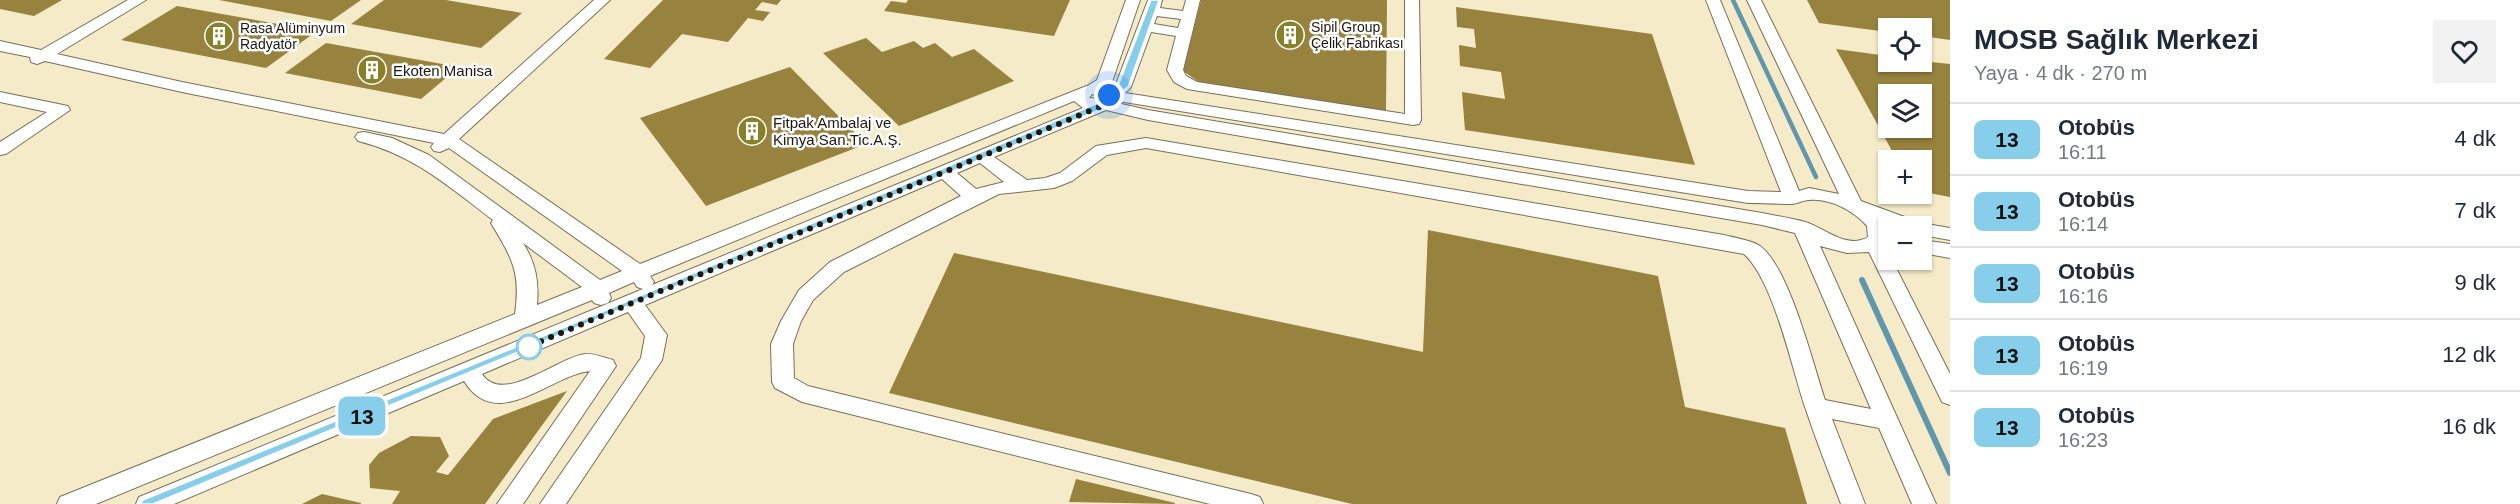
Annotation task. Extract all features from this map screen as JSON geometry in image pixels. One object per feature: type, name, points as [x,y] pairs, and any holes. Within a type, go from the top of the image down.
[{"type":"street","points":[[25,66],[139,0]]},
{"type":"street","points":[[423,159],[450,141],[603,0]]},
{"type":"street","points":[[1054,126],[1098,95],[1133,0]]},
{"type":"street","points":[[1193,0],[1175,70],[1180,79],[1193,86],[1413,120],[1412,0]]},
{"type":"street","points":[[1713,0],[1793,198]]},
{"type":"street","points":[[1754,0],[1854,206],[1870,218],[1878,229]]},
{"type":"street","points":[[69,504],[597,288],[1123,87],[1153,5],[1189,16]]},
{"type":"street","points":[[1146,27],[1184,33]]},
{"type":"street","points":[[0,46],[41,57],[450,141],[639,273],[642,299],[656,335],[651,360],[552,504]]},
{"type":"street","points":[[0,60],[386,142],[423,159],[597,288],[608,314]]},
{"type":"street","points":[[1130,67],[1137,88],[1147,95],[1168,103]]},
{"type":"street","points":[[1098,95],[1168,103],[1748,197],[1793,198],[1802,195],[1816,195],[1884,216]]},
{"type":"street","points":[[1098,95],[1148,115]]},
{"type":"street","points":[[0,97],[62,110],[0,150]]},
{"type":"street","points":[[148,504],[182,498],[469,371],[1054,126],[1097,118],[1148,115],[1278,135],[1762,219],[1803,229],[1834,243],[1850,246],[1878,244]]},
{"type":"street","points":[[1251,504],[802,393],[783,382],[782,344],[791,321],[806,295],[837,267],[996,188],[1048,184],[1066,177],[1102,150],[1146,143],[1701,238],[1751,249],[1761,258],[1777,287],[1816,407],[1853,504]]},
{"type":"street","points":[[982,156],[999,171],[1024,186]]},
{"type":"street","points":[[945,172],[974,197]]},
{"type":"street","points":[[1793,198],[1788,204],[1788,211],[1803,229],[1924,504]]},
{"type":"street","points":[[492,211],[522,257],[530,285],[525,317]]},
{"type":"street","points":[[1932,231],[1950,234]]},
{"type":"street","points":[[1932,248],[1950,251]]},
{"type":"street","points":[[1893,270],[1950,396]]},
{"type":"street","points":[[469,371],[479,387],[494,394],[513,393],[586,362],[605,366],[509,504]]},
{"type":"street","points":[[1816,407],[1888,421]]},
{"type":"shaded area","points":[[0,0],[1950,0],[1950,504],[0,504]]},
{"type":"building","points":[[0,0],[62,0],[34,16],[0,9]]},
{"type":"building","points":[[219,0],[361,0],[331,21]]},
{"type":"building","points":[[384,0],[446,0],[522,13],[481,48],[351,24]]},
{"type":"building","points":[[663,0],[781,0],[777,5],[762,2],[755,10],[770,12],[763,21],[748,18],[728,42],[682,34],[650,68],[604,59]]},
{"type":"building","points":[[908,0],[1070,0],[1054,36],[884,11],[891,1],[906,3]]},
{"type":"building","name":"Sipil Group Çelik Fabrikası","points":[[1201,0],[1387,0],[1386,111],[1199,82],[1183,71]]},
{"type":"building","points":[[1807,0],[1950,0],[1950,40],[1932,37],[1932,18],[1878,18],[1878,31],[1819,23]]},
{"type":"building","name":"Rasa Alüminyum Radyatör","points":[[177,6],[317,31],[266,68],[121,40]]},
{"type":"building","points":[[1456,7],[1652,34],[1695,165],[1465,130],[1462,92],[1505,99],[1501,72],[1460,66],[1459,45],[1476,48],[1474,29],[1457,27]]},
{"type":"building","points":[[866,38],[882,52],[914,41],[923,48],[935,43],[952,57],[974,49],[1014,81],[899,126],[823,53]]},
{"type":"building","name":"Ekoten Manisa","points":[[326,43],[459,67],[421,99],[285,73]]},
{"type":"building","points":[[1836,49],[1878,55],[1878,72],[1932,72],[1932,62],[1950,64],[1950,197],[1932,193],[1932,150],[1892,150],[1885,138],[1932,138],[1932,84],[1878,84],[1878,125]]},
{"type":"building","name":"Fitpak Ambalaj ve Kimya San.Tic.A.Ş.","points":[[790,67],[866,144],[706,206],[640,118]]},
{"type":"building","points":[[1428,230],[1658,276],[1685,407],[1785,428],[1807,504],[1352,504],[889,393],[954,253],[1423,352]]},
{"type":"building","points":[[567,391],[485,504],[392,504],[400,491],[370,488],[369,465],[379,453],[411,436],[440,437],[449,456],[436,472],[448,475],[493,419]]},
{"type":"building","points":[[1076,479],[1175,503],[1175,504],[1069,502]]},
{"type":"building","points":[[322,494],[361,503],[361,504],[302,504]]},
{"type":"waterway","points":[[1733,0],[1816,177]]},
{"type":"waterway","points":[[1862,280],[1950,473]]},
{"type":"bus line","name":"13","points":[[148,504],[608,314],[1108,103],[1109,95],[1123,87],[1155,0]]},
{"type":"place","name":"Sipil Group Çelik Fabrikası","points":[[1290,35]]},
{"type":"place","name":"Rasa Alüminyum Radyatör","points":[[219,36]]},
{"type":"place","name":"Ekoten Manisa","points":[[372,70]]},
{"type":"place","name":"Fitpak Ambalaj ve Kimya San.Tic.A.Ş.","points":[[752,131]]},
{"type":"route","points":[[529,347],[525,348],[1104,105],[1110,101],[1109,95]]}]
